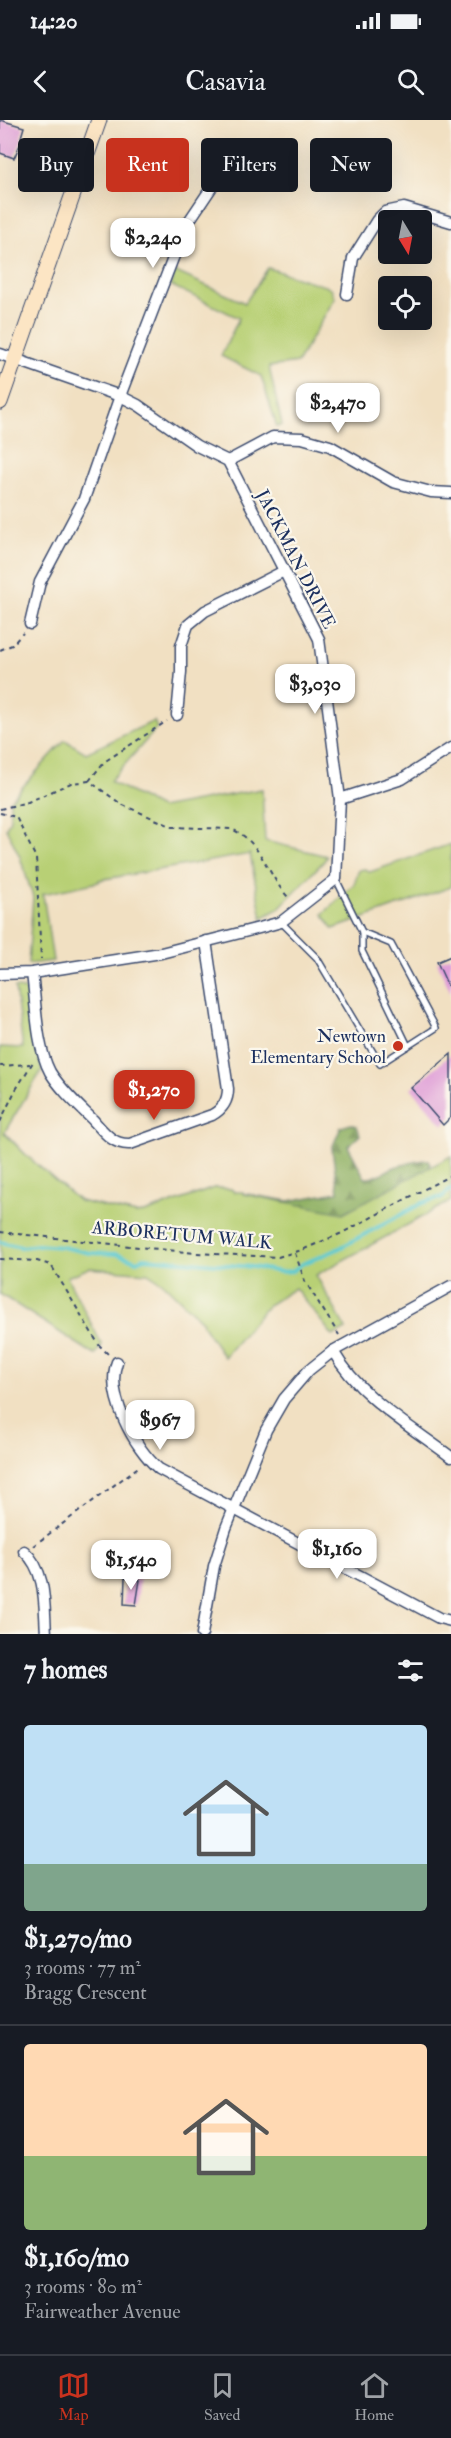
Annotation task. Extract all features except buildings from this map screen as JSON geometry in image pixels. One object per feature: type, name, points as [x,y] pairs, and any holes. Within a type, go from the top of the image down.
[{"type":"main road","points":[[0,402],[99,120]]},
{"type":"street","points":[[30,624],[40,582],[78,513],[185,227],[209,192]]},
{"type":"street","points":[[347,294],[353,258],[377,220],[385,212],[404,208],[451,222]]},
{"type":"street","points":[[0,354],[120,396],[138,405],[197,446],[228,461],[273,437],[302,438],[330,446],[393,482],[431,492],[451,493]]},
{"type":"street","name":"JACKMAN DRIVE","points":[[228,461],[319,639],[340,799],[336,879]]},
{"type":"street","points":[[177,715],[181,646],[188,625],[205,611],[284,571]]},
{"type":"street","points":[[340,799],[402,779],[451,748]]},
{"type":"street","points":[[0,974],[37,972],[161,953],[281,922],[336,879]]},
{"type":"street","points":[[37,972],[43,1056],[50,1071],[60,1086],[109,1137],[118,1144],[135,1143],[219,1111],[226,1101],[228,1089],[206,941]]},
{"type":"street","points":[[202,1634],[214,1566],[232,1509],[277,1410],[299,1380],[333,1351],[451,1286]]},
{"type":"street","points":[[333,1351],[345,1370],[368,1394],[451,1457]]},
{"type":"street","points":[[117,1362],[113,1381],[117,1401],[136,1443],[148,1460],[171,1477],[439,1618],[451,1621]]},
{"type":"street","points":[[24,1551],[36,1566],[41,1579],[46,1634]]},
{"type":"lane","points":[[336,879],[362,932],[362,951],[408,1046]]},
{"type":"lane","points":[[281,922],[317,958],[380,1064],[436,1028],[391,944],[362,932]]},
{"type":"path","points":[[0,650],[14,643],[30,624]]},
{"type":"path","points":[[89,781],[99,767],[122,749],[177,715]]},
{"type":"path","points":[[0,811],[28,802],[71,783],[89,781],[120,804],[173,827],[226,829],[240,833],[262,856],[280,888],[300,908]]},
{"type":"path","points":[[0,811],[16,817],[36,858],[37,972]]},
{"type":"path","points":[[0,1122],[31,1064],[43,1056]]},
{"type":"path","points":[[0,1066],[31,1064]]},
{"type":"path","name":"ARBORETUM WALK","points":[[0,1232],[195,1253],[267,1257],[295,1253],[342,1233],[451,1174]]},
{"type":"path","points":[[295,1253],[304,1278],[339,1335]]},
{"type":"path","points":[[0,1259],[42,1262],[54,1268],[99,1345],[117,1362]]},
{"type":"path","points":[[24,1551],[51,1534],[148,1460]]},
{"type":"green space","points":[[268,268],[331,288],[335,298],[297,363],[269,367],[282,425],[277,427],[261,376],[221,356],[239,318],[170,285],[176,272],[245,303]]},
{"type":"green space","points":[[154,721],[157,728],[110,781],[160,808],[262,789],[265,841],[327,856],[278,909],[262,918],[250,854],[99,880],[99,882],[43,894],[53,961],[28,964],[33,897],[20,857],[6,828],[10,819],[10,801],[65,740],[86,753]]},
{"type":"green space","points":[[451,844],[451,887],[333,929],[323,914],[354,884],[359,870],[365,869],[370,872]]},
{"type":"green space","points":[[15,988],[25,989],[27,992],[34,1043],[42,1070],[4,1133],[79,1201],[136,1214],[145,1213],[214,1188],[231,1189],[234,1192],[243,1192],[243,1194],[343,1213],[451,1156],[451,1201],[316,1275],[346,1329],[333,1336],[295,1288],[268,1305],[224,1357],[202,1324],[203,1322],[163,1283],[148,1273],[89,1268],[67,1277],[102,1345],[95,1355],[0,1294],[0,1047],[23,1048]]},
{"type":"green space","points":[[351,1124],[357,1126],[360,1135],[348,1146],[365,1178],[374,1177],[398,1166],[424,1160],[428,1160],[430,1164],[429,1171],[376,1212],[153,1239],[0,1162],[4,1132],[27,1156],[79,1201],[136,1214],[145,1213],[214,1188],[231,1189],[234,1192],[289,1201],[338,1192],[332,1148],[341,1127]]},
{"type":"waterway","points":[[0,1242],[21,1247],[38,1245],[90,1253],[117,1254],[137,1261],[144,1258],[252,1267],[281,1272],[293,1271],[302,1264],[336,1250],[422,1203],[442,1197],[451,1189]]},
{"type":"place","name":"Newtown Elementary School","points":[[398,1046]]}]
